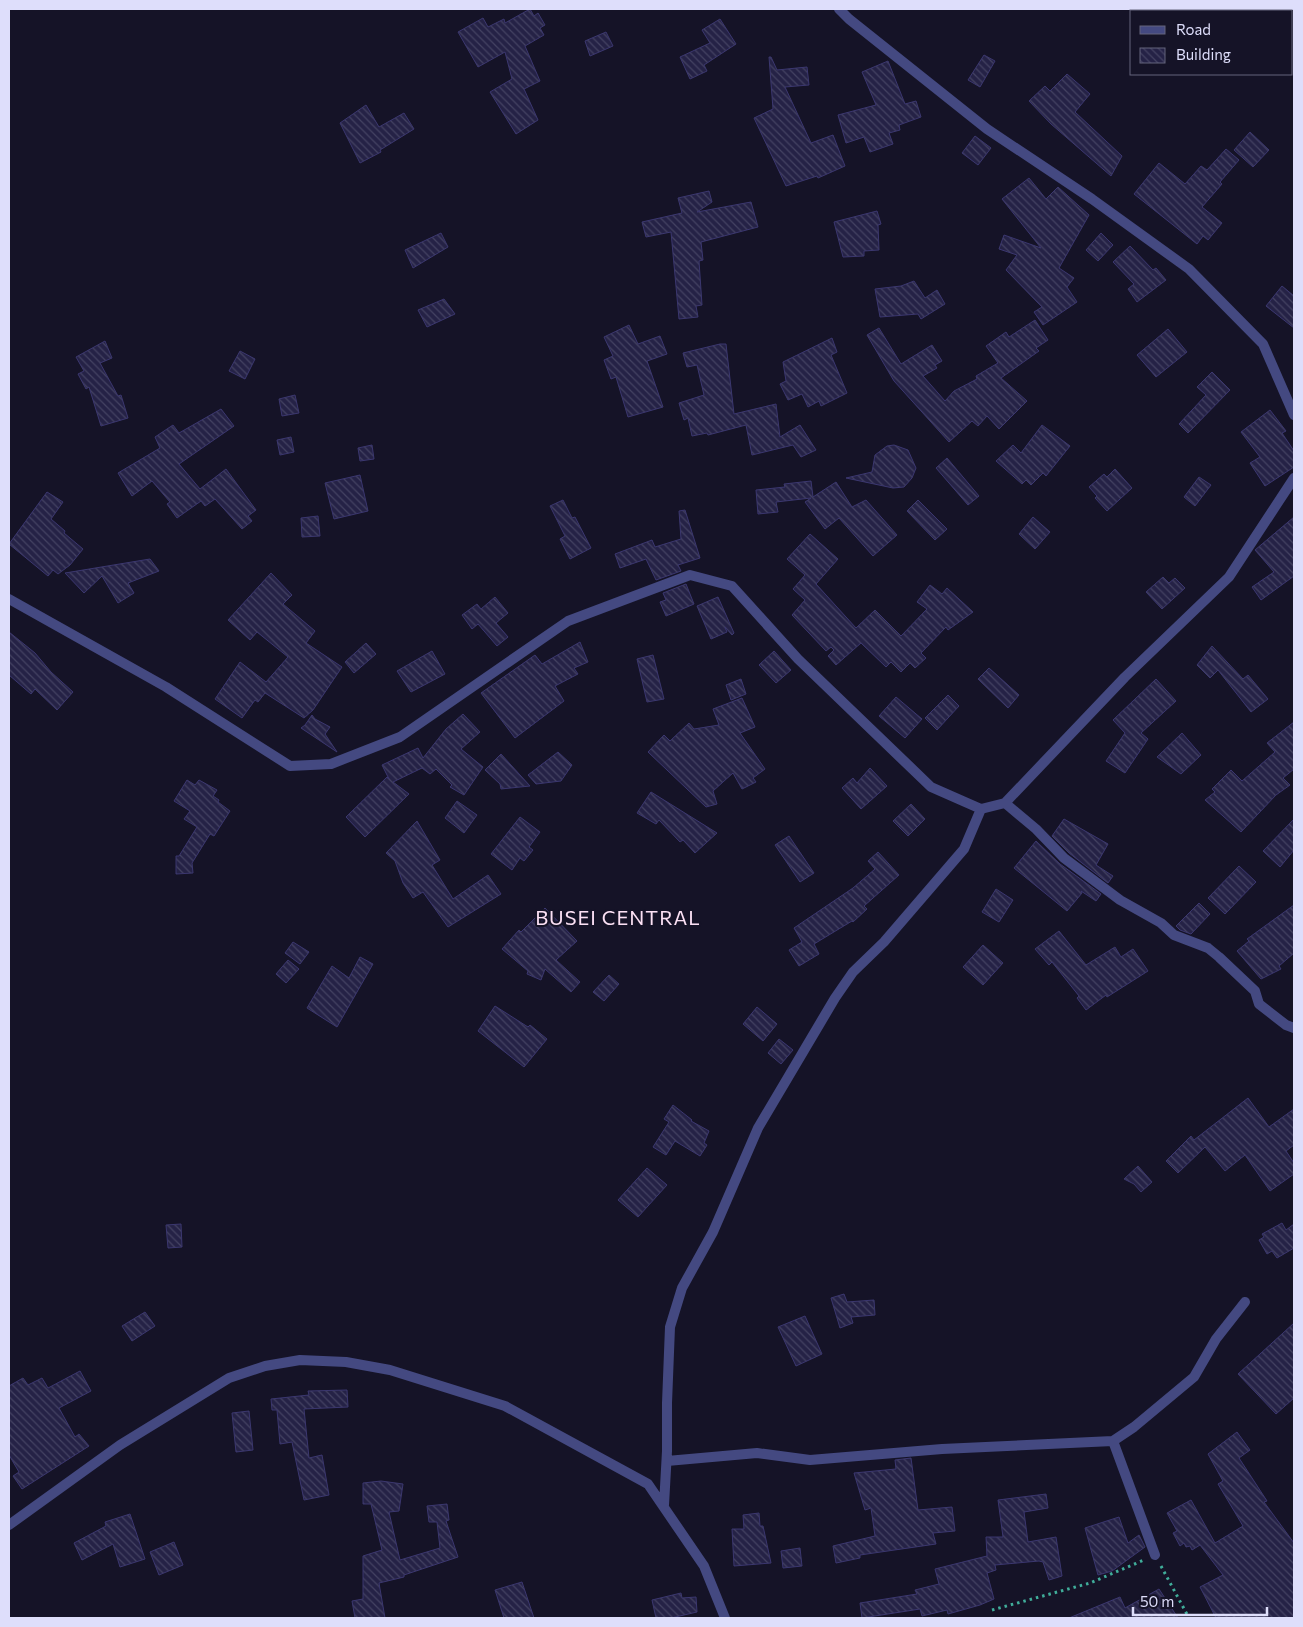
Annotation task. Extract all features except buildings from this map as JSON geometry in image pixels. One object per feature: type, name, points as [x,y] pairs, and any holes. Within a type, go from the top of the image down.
[{"type":"street","points":[[839,9],[987,129],[1092,199],[1189,269],[1263,344],[1294,414]]},
{"type":"street","points":[[9,599],[166,687],[290,766],[331,764],[400,737],[568,622],[690,575],[732,586],[798,659],[931,787],[981,809],[1005,803],[1125,677],[1229,577],[1294,478]]},
{"type":"street","points":[[1005,803],[1036,829],[1064,858],[1120,900],[1161,923],[1174,935],[1208,948],[1255,991],[1259,1004],[1286,1025],[1294,1028]]},
{"type":"street","points":[[664,1505],[670,1326],[682,1288],[713,1232],[758,1128],[835,998],[853,972],[884,942],[964,849],[981,809]]},
{"type":"street","points":[[667,1460],[757,1454],[810,1460],[942,1449],[1113,1441],[1134,1427],[1194,1377],[1216,1339],[1245,1302]]},
{"type":"street","points":[[9,1525],[120,1445],[229,1378],[265,1366],[300,1360],[346,1362],[390,1370],[505,1406],[648,1484],[704,1566],[725,1618]]},
{"type":"street","points":[[1113,1441],[1155,1555]]},
{"type":"path","points":[[992,1610],[1090,1583],[1155,1555],[1189,1618]]},
{"type":"district","name":"BUSEI CENTRAL","points":[[618,918]]}]
